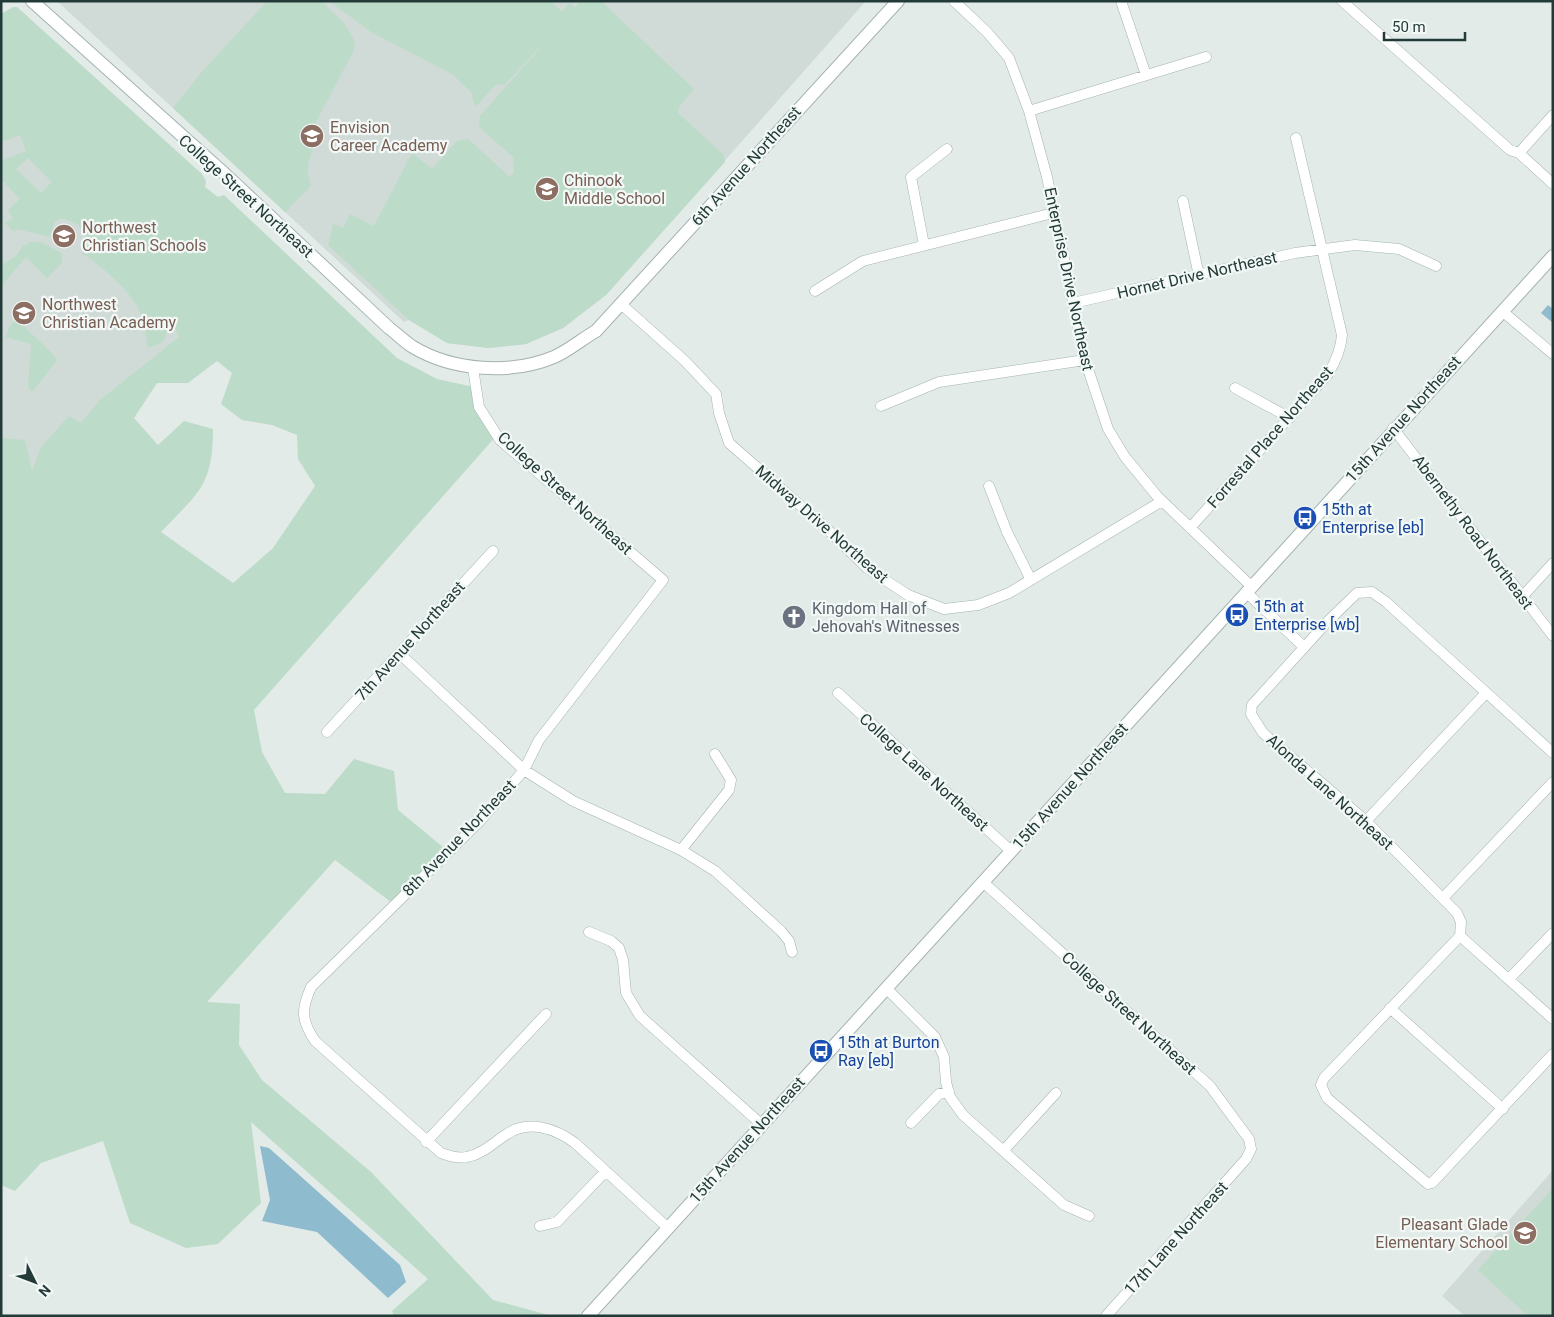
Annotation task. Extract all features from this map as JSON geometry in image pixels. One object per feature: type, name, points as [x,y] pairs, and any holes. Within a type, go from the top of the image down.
[{"type":"street","name":"College Street Northeast","points":[[32,1],[234,183],[389,328],[413,347],[438,358],[473,368],[526,366],[555,357],[596,331]]},
{"type":"street","name":"6th Avenue Northeast","points":[[596,331],[898,1]]},
{"type":"street","name":"Enterprise Drive Northeast","points":[[954,1],[987,32],[1009,58],[1029,111],[1047,178],[1085,360],[1108,429],[1125,457],[1162,501],[1249,589]]},
{"type":"street","points":[[1121,1],[1146,75]]},
{"type":"street","points":[[1342,1],[1510,150],[1519,153],[1553,184]]},
{"type":"street","points":[[1029,111],[1206,57]]},
{"type":"street","points":[[1519,153],[1553,115]]},
{"type":"street","name":"Forrestal Place Northeast","points":[[1190,528],[1328,374],[1336,362],[1341,344],[1342,335],[1296,138]]},
{"type":"street","points":[[924,245],[910,177],[948,149]]},
{"type":"street","points":[[1183,201],[1199,276]]},
{"type":"street","points":[[815,291],[863,260],[1053,213]]},
{"type":"street","name":"Hornet Drive Northeast","points":[[1073,303],[1295,253],[1355,245],[1399,249],[1436,266]]},
{"type":"street","name":"15th Avenue Northeast","points":[[588,1316],[1393,428],[1553,256]]},
{"type":"street","name":"Midway Drive Northeast","points":[[621,304],[685,361],[716,394],[719,413],[729,443],[826,528],[867,568],[908,595],[944,609],[978,605],[1009,593],[1162,501]]},
{"type":"street","points":[[1502,311],[1553,354]]},
{"type":"street","points":[[881,406],[939,382],[1085,360]]},
{"type":"street","name":"College Street Northeast","points":[[473,368],[478,407],[500,440],[663,580]]},
{"type":"street","points":[[1234,388],[1290,418]]},
{"type":"street","name":"Abernethy Road Northeast","points":[[1393,428],[1553,636]]},
{"type":"street","points":[[989,486],[1007,532],[1031,580]]},
{"type":"street","name":"7th Avenue Northeast","points":[[327,732],[493,551]]},
{"type":"street","points":[[1522,597],[1553,563]]},
{"type":"street","name":"8th Avenue Northeast","points":[[426,1142],[315,1041],[306,1027],[304,1002],[311,987],[480,821],[524,770],[539,740],[663,580]]},
{"type":"street","points":[[1249,589],[1304,647]]},
{"type":"street","name":"Alonda Lane Northeast","points":[[1460,936],[1461,922],[1457,913],[1366,822],[1263,733],[1251,714],[1252,705],[1304,647],[1357,593],[1372,592],[1386,602],[1485,694],[1553,753]]},
{"type":"street","points":[[399,653],[524,770],[573,801],[682,850],[715,871],[781,931],[788,941],[792,952]]},
{"type":"street","name":"College Lane Northeast","points":[[838,693],[1011,851]]},
{"type":"street","points":[[1366,822],[1485,694]]},
{"type":"street","points":[[682,850],[729,790],[731,780],[715,754]]},
{"type":"street","points":[[1443,898],[1553,782]]},
{"type":"street","name":"College Street Northeast","points":[[983,882],[1210,1086],[1249,1139],[1251,1150],[1246,1160]]},
{"type":"street","points":[[589,932],[611,941],[619,948],[623,960],[626,993],[640,1016],[761,1124]]},
{"type":"street","points":[[1508,979],[1553,933]]},
{"type":"street","points":[[1553,1019],[1460,936],[1324,1078],[1321,1085],[1327,1098],[1428,1184],[1432,1183],[1553,1054]]},
{"type":"street","points":[[886,988],[935,1037],[944,1057],[949,1092],[963,1114],[1064,1205],[1089,1216]]},
{"type":"street","points":[[1390,1008],[1503,1109]]},
{"type":"street","points":[[546,1014],[426,1142],[441,1153],[455,1158],[467,1158],[484,1151],[509,1132],[528,1126],[546,1128],[562,1133],[575,1142],[667,1227]]},
{"type":"street","points":[[911,1123],[939,1094],[949,1092]]},
{"type":"street","points":[[1004,1150],[1056,1093]]},
{"type":"street","name":"17th Lane Northeast","points":[[1106,1316],[1246,1160]]},
{"type":"street","points":[[540,1226],[557,1222],[606,1172]]},
{"type":"shaded area","name":"Chinook Middle School","points":[[57,1],[866,1],[606,295],[563,328],[526,344],[489,348],[447,343],[409,320],[404,322]]},
{"type":"shaded area","name":"Northwest Christian Schools","points":[[1,21],[154,267],[179,337],[1,504]]},
{"type":"shaded area","name":"Pleasant Glade Elementary School","points":[[1553,1170],[1553,1316],[1465,1316],[1442,1296]]},
{"type":"green space","points":[[267,1],[321,1],[344,23],[355,42],[353,52],[307,139],[316,144],[308,165],[311,186],[285,212],[173,108],[201,73]]},
{"type":"green space","name":"Chinook Middle School","points":[[329,1],[551,1],[562,12],[570,3],[575,8],[580,1],[601,1],[694,89],[679,107],[678,113],[724,155],[725,162],[606,295],[563,328],[526,344],[489,348],[447,343],[409,320],[328,245],[333,224],[343,228],[350,214],[374,226],[412,153],[432,169],[457,141],[468,139],[510,177],[514,172],[513,157],[479,127],[480,116],[554,32],[505,84],[495,85],[477,106],[473,102],[472,93],[452,74],[371,32]]},
{"type":"green space","points":[[13,7],[17,7],[202,174],[206,181],[205,187],[218,197],[224,195],[397,358],[437,379],[474,387],[497,435],[254,710],[262,752],[285,793],[325,794],[354,759],[394,771],[398,810],[449,852],[395,905],[335,860],[207,1002],[240,1004],[239,1045],[262,1080],[371,1172],[493,1300],[552,1316],[394,1316],[392,1311],[428,1279],[251,1122],[261,1203],[218,1244],[186,1248],[130,1223],[103,1141],[41,1163],[15,1191],[3,1186],[1,1182],[1,438],[25,440],[32,471],[41,447],[69,416],[81,423],[100,400],[179,337],[173,323],[168,329],[163,342],[148,348],[142,317],[132,298],[108,273],[82,253],[89,244],[79,225],[62,218],[54,222],[50,237],[17,229],[14,232],[5,223],[13,218],[8,210],[20,199],[1,179],[1,161],[26,151],[20,135],[1,142],[1,14]],"holes":[[[28,158],[52,182],[41,193],[16,169]],[[217,361],[232,373],[221,404],[242,420],[272,425],[297,435],[298,459],[315,486],[273,548],[233,583],[161,532],[201,487],[210,464],[213,429],[184,421],[158,445],[134,418],[157,383],[188,383]]]},
{"type":"green space","points":[[28,242],[41,242],[62,253],[62,263],[47,278],[26,257],[2,285],[1,266],[17,255],[23,245],[28,245]]},
{"type":"green space","points":[[16,319],[57,360],[32,392],[28,387],[31,344],[6,337],[10,326]]},
{"type":"green space","points":[[1553,1188],[1553,1316],[1528,1316],[1478,1270]]},
{"type":"water","points":[[1548,305],[1553,309],[1553,323],[1541,313]]},
{"type":"water","points":[[260,1146],[269,1148],[400,1265],[406,1282],[388,1298],[317,1232],[262,1221],[270,1200]]},
{"type":"place","name":"Envision Career Academy","points":[[312,136]]},
{"type":"place","name":"Chinook Middle School","points":[[547,189]]},
{"type":"place","name":"Northwest Christian Schools","points":[[64,236]]},
{"type":"place","name":"Northwest Christian Academy","points":[[24,313]]},
{"type":"place","name":"15th at Enterprise [eb]","points":[[1305,518]]},
{"type":"place","name":"15th at Enterprise [wb]","points":[[1237,615]]},
{"type":"place","name":"Kingdom Hall of Jehovah's Witnesses","points":[[794,617]]},
{"type":"place","name":"15th at Burton Ray [eb]","points":[[821,1051]]},
{"type":"place","name":"Pleasant Glade Elementary School","points":[[1525,1233]]}]
